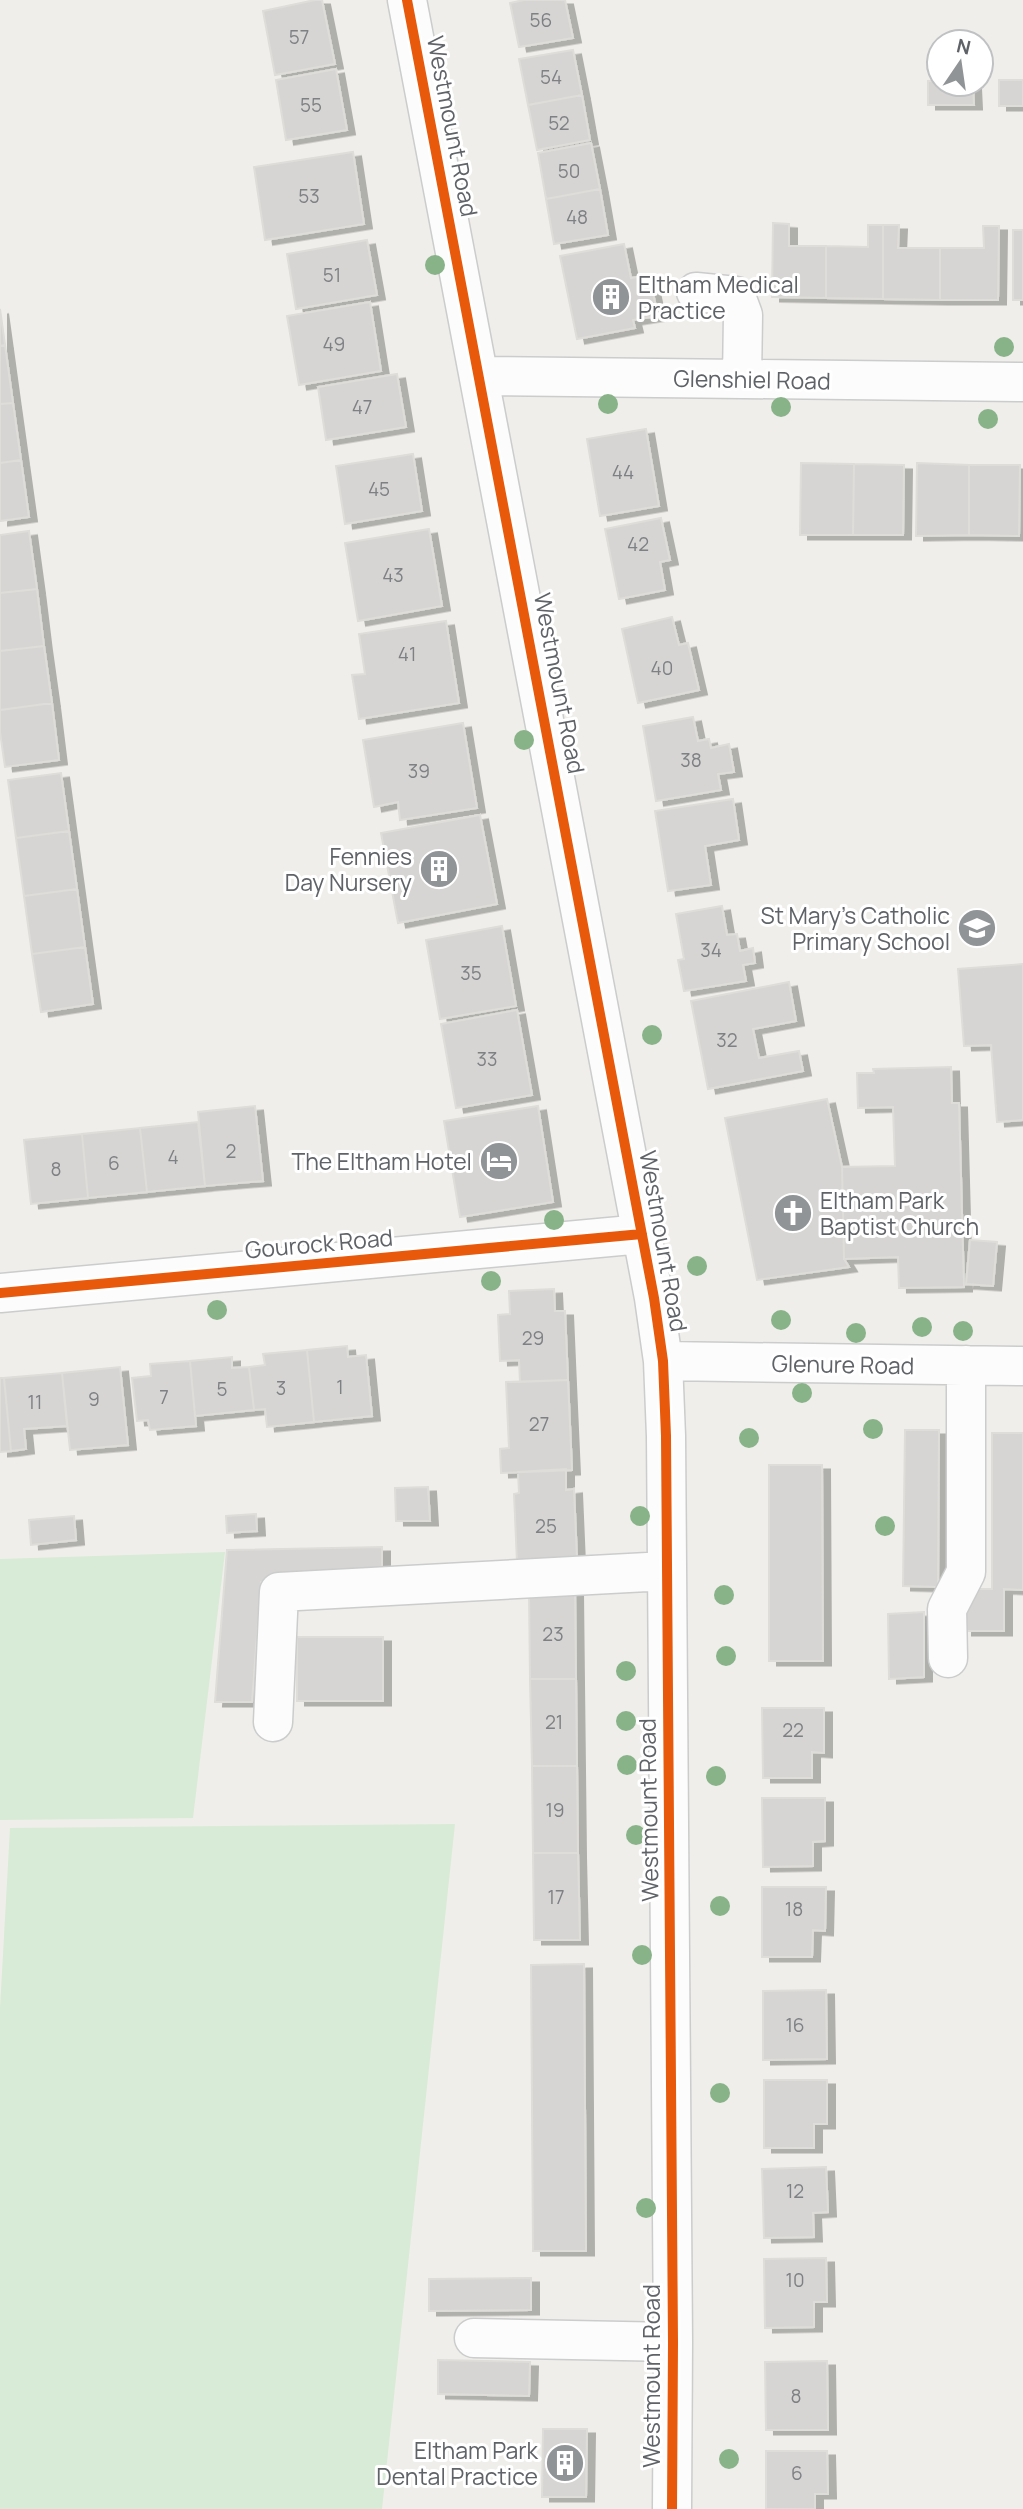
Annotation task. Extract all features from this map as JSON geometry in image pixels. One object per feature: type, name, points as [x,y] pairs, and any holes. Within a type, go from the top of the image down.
[{"type":"street","name":"Westmount Road","points":[[408,0],[642,1234],[663,1362],[673,2342],[672,2509]]},
{"type":"street","points":[[696,292],[736,296],[744,315],[742,379]]},
{"type":"street","name":"Glenshiel Road","points":[[480,376],[1023,382]]},
{"type":"street","name":"Gourock Road","points":[[0,1293],[642,1234]]},
{"type":"street","name":"Glenure Road","points":[[663,1362],[1023,1366]]},
{"type":"street","points":[[948,1658],[947,1609],[967,1572],[965,1365]]},
{"type":"street","points":[[274,1722],[279,1592],[666,1571]]},
{"type":"street","points":[[474,2338],[673,2342]]},
{"type":"green space","points":[[225,1552],[193,1818],[0,1820],[0,1559]]},
{"type":"green space","points":[[455,1824],[382,2509],[0,2509],[0,2008],[10,1828]]},
{"type":"building","points":[[322,0],[335,64],[275,75],[263,11]]},
{"type":"building","points":[[524,0],[565,0],[573,38],[519,47],[510,3]]},
{"type":"building","points":[[573,50],[582,95],[528,105],[519,59]]},
{"type":"building","points":[[336,69],[347,130],[286,140],[276,80]]},
{"type":"building","points":[[999,80],[1023,80],[1023,106],[999,106]]},
{"type":"building","points":[[582,95],[590,140],[537,150],[528,105]]},
{"type":"building","points":[[928,98],[974,98],[974,105],[928,105]]},
{"type":"building","points":[[591,143],[600,189],[546,199],[538,153]]},
{"type":"building","points":[[353,152],[364,224],[265,240],[254,167]]},
{"type":"building","points":[[600,189],[608,235],[554,244],[546,199]]},
{"type":"building","points":[[773,223],[789,224],[789,246],[826,246],[826,298],[772,297]]},
{"type":"building","points":[[868,225],[883,225],[883,299],[826,298],[826,246],[868,247]]},
{"type":"building","points":[[883,225],[899,225],[898,248],[940,248],[940,300],[883,299]]},
{"type":"building","points":[[983,226],[999,226],[998,300],[940,300],[940,248],[984,248]]},
{"type":"building","points":[[1013,230],[1023,230],[1023,300],[1013,300]]},
{"type":"building","points":[[367,240],[377,295],[296,309],[287,254]]},
{"type":"building","name":"Eltham Medical Practice","points":[[624,244],[631,278],[649,275],[658,316],[633,320],[635,328],[577,339],[560,256]]},
{"type":"building","points":[[370,302],[381,371],[299,385],[287,316]]},
{"type":"building","points":[[0,309],[5,345],[0,346]]},
{"type":"building","points":[[5,345],[13,403],[0,404],[0,346]]},
{"type":"building","points":[[397,374],[406,427],[326,440],[318,387]]},
{"type":"building","points":[[13,403],[21,460],[0,463],[0,404]]},
{"type":"building","points":[[646,429],[659,506],[600,516],[587,439]]},
{"type":"building","points":[[413,454],[422,511],[345,524],[336,466]]},
{"type":"building","points":[[21,460],[29,517],[0,521],[0,463]]},
{"type":"building","points":[[801,463],[854,464],[853,535],[800,535]]},
{"type":"building","points":[[917,463],[969,465],[969,535],[916,536]]},
{"type":"building","points":[[854,464],[904,465],[903,535],[853,535]]},
{"type":"building","points":[[969,465],[1020,465],[1019,536],[969,535]]},
{"type":"building","points":[[661,518],[670,560],[660,562],[665,590],[619,599],[605,529]]},
{"type":"building","points":[[429,529],[442,606],[358,621],[345,543]]},
{"type":"building","points":[[29,531],[37,589],[0,593],[0,535]]},
{"type":"building","points":[[37,589],[44,646],[0,651],[0,593]]},
{"type":"building","points":[[672,617],[679,645],[688,643],[699,690],[638,703],[622,629]]},
{"type":"building","points":[[446,621],[459,703],[359,719],[352,675],[365,674],[359,634]]},
{"type":"building","points":[[44,646],[52,703],[0,710],[0,651]]},
{"type":"building","points":[[52,703],[59,760],[5,767],[0,710]]},
{"type":"building","points":[[693,717],[698,741],[709,739],[711,748],[729,744],[734,772],[718,774],[721,790],[656,801],[643,726]]},
{"type":"building","points":[[463,723],[477,808],[400,820],[398,802],[374,807],[363,740]]},
{"type":"building","points":[[61,773],[69,831],[16,838],[8,780]]},
{"type":"building","points":[[733,799],[739,840],[705,846],[711,885],[668,891],[655,811]]},
{"type":"building","name":"Fennies Day Nursery","points":[[480,815],[497,904],[398,923],[381,833]]},
{"type":"building","points":[[69,831],[77,889],[24,896],[16,838]]},
{"type":"building","points":[[77,889],[85,947],[32,954],[24,896]]},
{"type":"building","points":[[722,906],[727,935],[737,934],[740,951],[753,948],[755,963],[743,965],[746,981],[684,991],[678,960],[684,959],[676,914]]},
{"type":"building","points":[[502,926],[516,1006],[440,1019],[426,940]]},
{"type":"building","points":[[85,947],[93,1004],[41,1012],[32,954]]},
{"type":"building","points":[[1023,964],[1023,1120],[997,1122],[991,1045],[964,1046],[958,969]]},
{"type":"building","points":[[789,982],[796,1021],[753,1029],[759,1058],[799,1051],[803,1071],[708,1089],[691,1001]]},
{"type":"building","points":[[517,1010],[532,1095],[456,1108],[441,1024]]},
{"type":"building","points":[[951,1067],[952,1103],[959,1103],[964,1287],[899,1288],[898,1257],[844,1259],[842,1167],[895,1166],[893,1107],[858,1108],[857,1073],[874,1073],[873,1069]]},
{"type":"building","name":"Eltham Park Baptist Church","points":[[827,1099],[842,1167],[844,1259],[849,1267],[757,1280],[725,1118]]},
{"type":"building","points":[[255,1106],[263,1181],[205,1186],[198,1112]]},
{"type":"building","name":"The Eltham Hotel","points":[[538,1106],[553,1202],[460,1217],[444,1121]]},
{"type":"building","points":[[198,1122],[205,1186],[147,1192],[140,1128]]},
{"type":"building","points":[[140,1128],[147,1192],[88,1198],[82,1134]]},
{"type":"building","points":[[82,1134],[88,1198],[31,1204],[24,1140]]},
{"type":"building","points":[[970,1240],[997,1242],[993,1286],[966,1284]]},
{"type":"building","points":[[554,1289],[555,1311],[565,1311],[568,1380],[520,1382],[519,1360],[500,1361],[498,1315],[510,1314],[509,1291]]},
{"type":"building","points":[[347,1346],[348,1357],[366,1355],[372,1416],[314,1422],[307,1350]]},
{"type":"building","points":[[307,1350],[314,1422],[267,1427],[265,1409],[254,1410],[249,1367],[265,1365],[263,1354]]},
{"type":"building","points":[[232,1357],[232,1368],[249,1367],[254,1410],[195,1416],[190,1361]]},
{"type":"building","points":[[190,1361],[196,1426],[150,1430],[148,1420],[137,1421],[132,1378],[151,1376],[150,1364]]},
{"type":"building","points":[[120,1367],[128,1445],[70,1450],[62,1373]]},
{"type":"building","points":[[62,1373],[67,1426],[24,1429],[26,1449],[11,1451],[4,1378]]},
{"type":"building","points":[[0,1378],[4,1378],[11,1451],[0,1452]]},
{"type":"building","points":[[568,1380],[572,1470],[501,1473],[500,1449],[509,1448],[506,1382]]},
{"type":"building","points":[[905,1430],[939,1430],[938,1587],[903,1586]]},
{"type":"building","points":[[992,1433],[1023,1433],[1023,1590],[1004,1589],[1004,1631],[964,1631],[965,1589],[992,1589]]},
{"type":"building","points":[[769,1465],[822,1465],[823,1661],[769,1661]]},
{"type":"building","points":[[566,1469],[566,1490],[574,1489],[577,1559],[517,1562],[514,1494],[519,1493],[518,1472]]},
{"type":"building","points":[[428,1487],[430,1521],[396,1521],[395,1488]]},
{"type":"building","points":[[256,1514],[257,1531],[227,1533],[226,1516]]},
{"type":"building","points":[[74,1516],[76,1540],[31,1545],[29,1520]]},
{"type":"building","points":[[382,1547],[382,1580],[261,1582],[252,1702],[215,1702],[227,1550]]},
{"type":"building","points":[[575,1589],[576,1679],[530,1679],[529,1590]]},
{"type":"building","points":[[924,1612],[924,1677],[889,1679],[888,1614]]},
{"type":"building","points":[[297,1637],[383,1637],[383,1701],[297,1701]]},
{"type":"building","points":[[530,1679],[576,1679],[577,1766],[532,1766]]},
{"type":"building","points":[[762,1708],[824,1708],[824,1753],[812,1752],[812,1778],[763,1778]]},
{"type":"building","points":[[532,1766],[577,1766],[578,1853],[533,1853]]},
{"type":"building","points":[[762,1798],[825,1798],[825,1841],[813,1842],[813,1866],[763,1867]]},
{"type":"building","points":[[533,1853],[578,1853],[580,1940],[534,1940]]},
{"type":"building","points":[[762,1887],[826,1887],[825,1931],[813,1930],[812,1957],[762,1957]]},
{"type":"building","points":[[584,1964],[586,2251],[533,2251],[531,1965]]},
{"type":"building","points":[[826,1990],[827,2059],[763,2060],[763,1991]]},
{"type":"building","points":[[764,2080],[827,2080],[827,2124],[814,2124],[814,2148],[764,2148]]},
{"type":"building","points":[[826,2167],[828,2212],[813,2213],[814,2237],[764,2238],[762,2169]]},
{"type":"building","points":[[826,2258],[827,2302],[814,2302],[814,2327],[765,2328],[764,2259]]},
{"type":"building","points":[[531,2278],[531,2310],[429,2311],[429,2279]]},
{"type":"building","points":[[438,2360],[530,2362],[529,2396],[438,2394]]},
{"type":"building","points":[[827,2361],[828,2430],[766,2430],[765,2362]]},
{"type":"building","name":"Eltham Park Dental Practice","points":[[543,2429],[587,2429],[586,2497],[542,2497]]},
{"type":"building","points":[[766,2451],[827,2451],[828,2494],[815,2494],[815,2509],[766,2509]]},
{"type":"cycle path","points":[[407,0],[654,1298],[663,1361],[666,1436],[672,2509]]},
{"type":"cycle path","points":[[0,1293],[642,1234]]},
{"type":"place","name":"Eltham Medical Practice","points":[[611,297]]},
{"type":"place","name":"Fennies Day Nursery","points":[[439,869]]},
{"type":"place","name":"St Mary's Catholic Primary School","points":[[977,928]]},
{"type":"place","name":"The Eltham Hotel","points":[[499,1161]]},
{"type":"place","name":"Eltham Park Baptist Church","points":[[793,1213]]},
{"type":"place","name":"Eltham Park Dental Practice","points":[[565,2463]]}]
